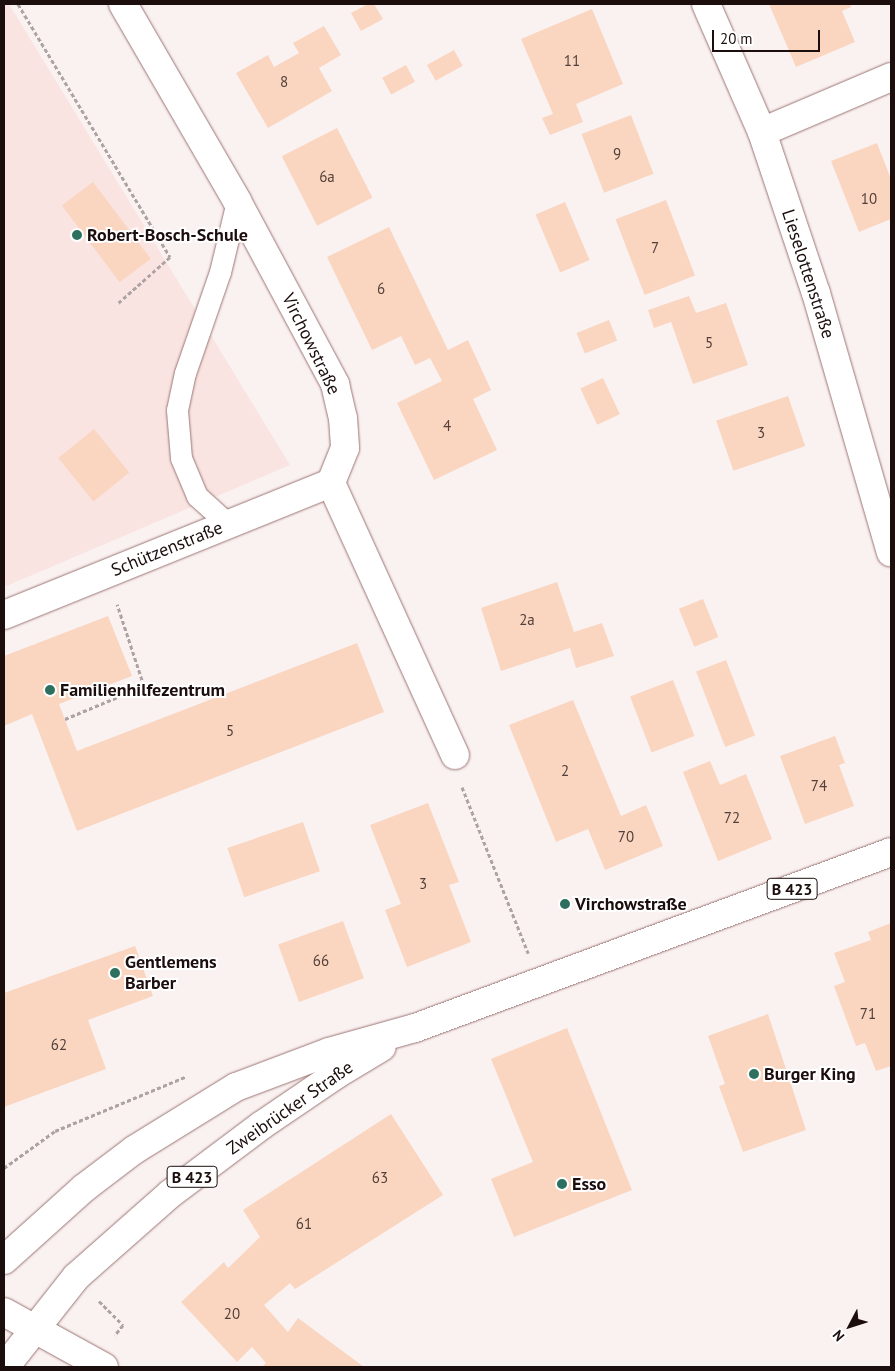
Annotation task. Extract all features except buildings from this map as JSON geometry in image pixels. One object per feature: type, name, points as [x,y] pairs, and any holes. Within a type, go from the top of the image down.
[{"type":"street","name":"Virchowstraße","points":[[123,4],[237,201],[335,384],[343,418],[345,448],[331,483]]},
{"type":"street","name":"Lieselottenstraße","points":[[706,4],[762,132],[816,293],[891,552]]},
{"type":"street","points":[[762,132],[891,76]]},
{"type":"street","points":[[331,483],[455,756]]},
{"type":"street","name":"Schützenstraße","points":[[4,615],[331,483]]},
{"type":"street","name":"Zweibrücker Straße","points":[[4,1260],[41,1225],[134,1150],[236,1087],[329,1052],[415,1028],[891,852]]},
{"type":"street","name":"Zweibrücker Straße","points":[[5,1367],[76,1277],[170,1194],[337,1074],[415,1028]]},
{"type":"street","points":[[4,1312],[104,1367]]},
{"type":"lane","points":[[228,524],[197,496],[181,458],[177,410],[185,374],[220,272],[237,201]]},
{"type":"path","points":[[18,4],[170,257],[117,304]]},
{"type":"path","points":[[65,719],[144,686],[107,573]]},
{"type":"path","points":[[455,756],[458,776],[539,981]]},
{"type":"path","points":[[4,1168],[55,1131],[193,1074]]},
{"type":"path","points":[[99,1301],[123,1325],[113,1337]]},
{"type":"shaded area","name":"Robert-Bosch-Schule","points":[[4,4],[9,4],[290,465],[4,587]]},
{"type":"place","name":"Robert-Bosch-Schule","points":[[77,235]]},
{"type":"place","name":"Familienhilfezentrum","points":[[50,690]]},
{"type":"place","name":"Virchowstraße","points":[[565,904]]},
{"type":"place","name":"Gentlemens Barber","points":[[115,973]]},
{"type":"place","name":"Burger King","points":[[754,1074]]},
{"type":"place","name":"Esso","points":[[562,1184]]}]
